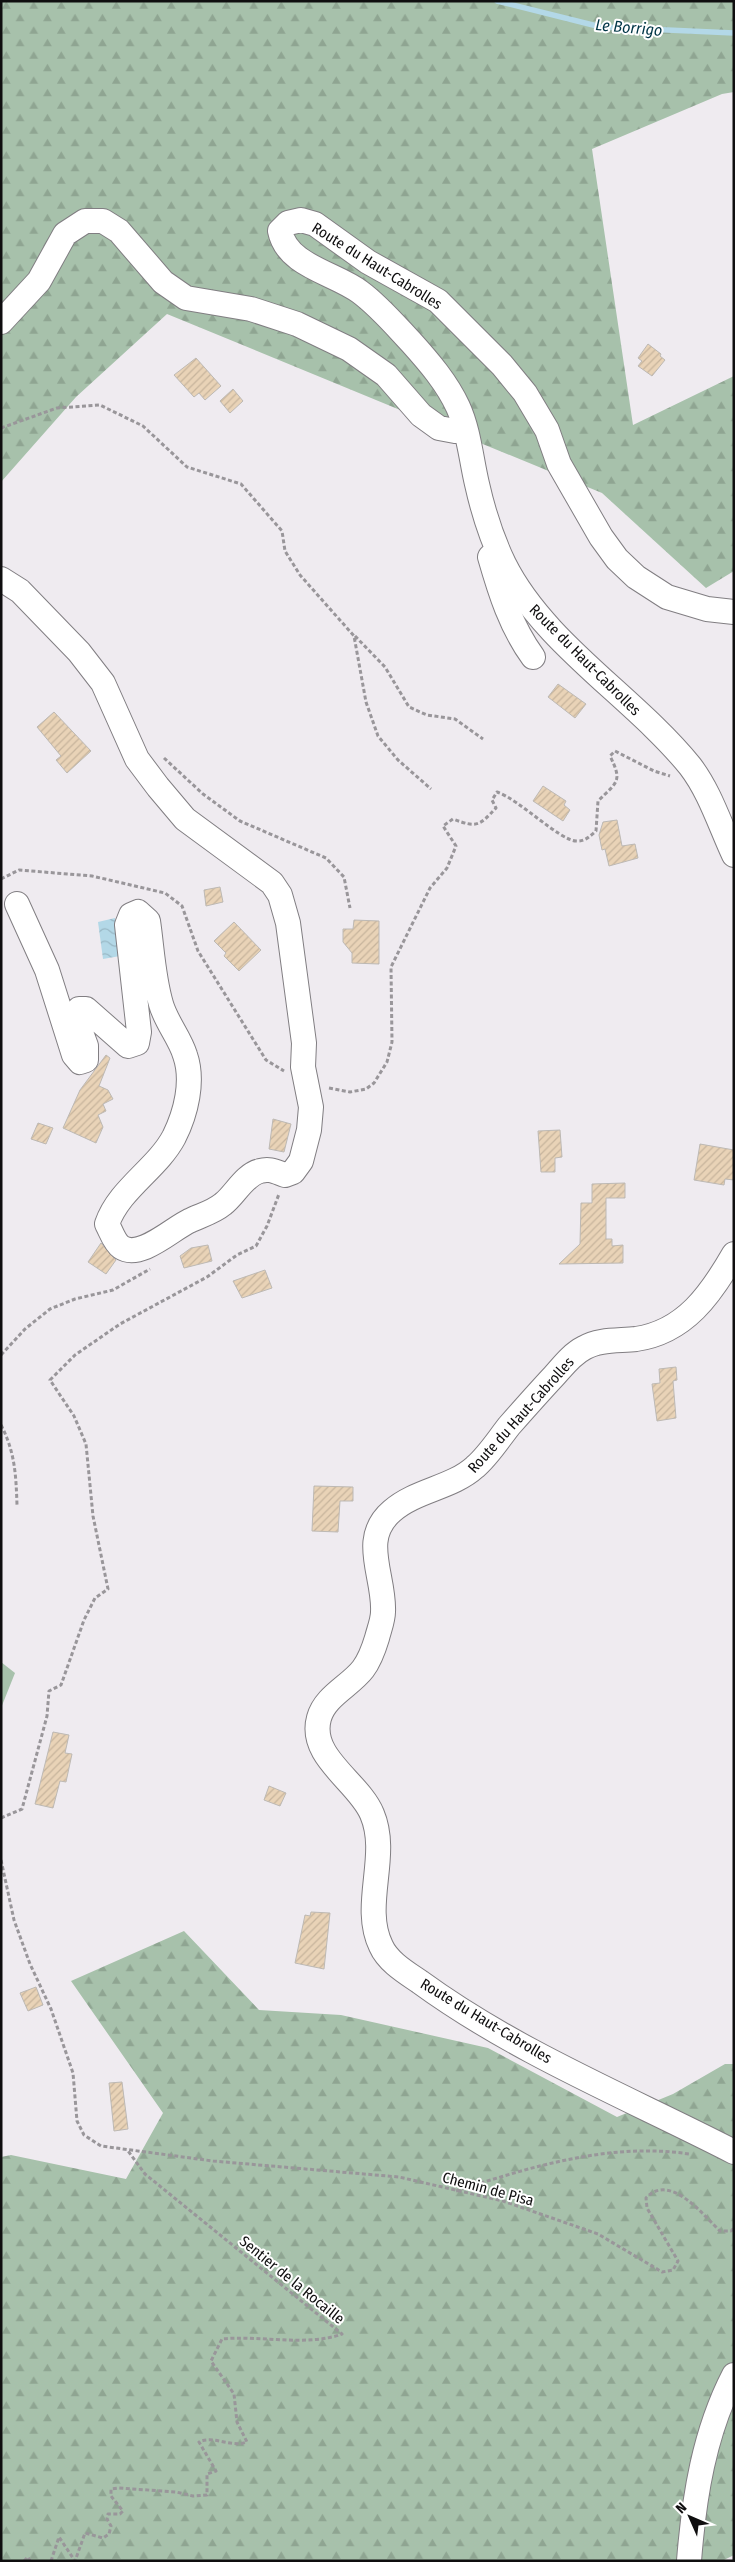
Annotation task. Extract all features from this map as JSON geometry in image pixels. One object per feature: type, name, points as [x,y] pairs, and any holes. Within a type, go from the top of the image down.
[{"type":"street","name":"Route du Haut-Cabrolles","points":[[734,612],[706,609],[667,597],[636,577],[617,559],[601,537],[559,464],[547,430],[525,393],[502,365],[438,301],[368,262],[315,224],[300,220],[288,223],[280,230],[282,238],[290,250],[304,262],[360,292],[386,315],[439,375],[458,407],[478,487],[504,564],[528,603],[587,664],[674,748],[691,768],[712,804],[734,856]]},
{"type":"street","points":[[1,322],[39,280],[65,234],[85,221],[103,221],[118,231],[163,282],[186,298],[251,309],[297,324],[349,349],[386,375],[421,415],[439,428],[454,431],[465,429]]},
{"type":"street","points":[[496,543],[488,552],[502,597],[522,642],[533,657]]},
{"type":"street","points":[[1,580],[20,591],[79,652],[103,683],[137,759],[186,819],[272,883],[280,895],[288,923],[304,1043],[304,1075],[311,1107],[309,1130],[301,1160],[292,1172],[285,1175],[271,1170],[258,1171],[240,1185],[225,1203],[206,1216],[190,1220],[145,1248],[130,1250],[120,1247],[107,1224],[110,1215],[133,1186],[160,1158],[173,1138],[182,1120],[190,1081],[185,1055],[161,1004],[148,921],[138,912],[131,915],[127,925],[139,1032],[137,1044],[128,1046],[86,1009],[79,1009],[75,1016],[86,1046],[86,1060],[80,1062],[74,1055],[47,970],[17,904]]},
{"type":"street","name":"Route du Haut-Cabrolles","points":[[734,1254],[722,1276],[692,1314],[672,1329],[640,1339],[603,1342],[584,1348],[568,1361],[517,1417],[479,1464],[465,1476],[394,1509],[382,1522],[374,1538],[375,1560],[382,1594],[383,1614],[376,1641],[365,1667],[328,1701],[318,1719],[319,1743],[328,1759],[355,1787],[369,1806],[378,1828],[375,1935],[383,1952],[438,1995],[516,2042],[734,2152]]},
{"type":"street","points":[[689,2561],[693,2510],[708,2441],[726,2391],[734,2376]]},
{"type":"path","points":[[1,428],[57,408],[100,405],[143,426],[187,467],[241,484],[282,531],[285,552],[300,575],[354,636],[365,644],[385,667],[409,707],[427,716],[455,718],[484,739]]},
{"type":"path","points":[[354,636],[366,702],[378,736],[398,760],[431,790]]},
{"type":"path","points":[[304,1075],[342,1091],[366,1089],[374,1083],[387,1062],[392,1042],[391,967],[430,888],[447,868],[456,846],[443,826],[453,819],[470,826],[481,824],[496,808],[492,800],[497,792],[508,796],[549,827],[574,841],[586,840],[596,831],[598,801],[614,788],[617,781],[618,773],[610,756],[614,751],[654,771],[678,778]]},
{"type":"path","points":[[163,757],[203,794],[240,821],[326,858],[344,877],[350,908]]},
{"type":"path","points":[[1,1818],[22,1809],[47,1716],[49,1691],[61,1685],[84,1620],[95,1598],[108,1588],[93,1516],[86,1444],[74,1416],[50,1380],[74,1355],[120,1324],[207,1276],[238,1255],[256,1246],[267,1226],[285,1175]]},
{"type":"path","points":[[1,1355],[25,1329],[50,1309],[75,1299],[113,1290],[153,1266]]},
{"type":"path","points":[[1,1425],[11,1444],[16,1465],[17,1505]]},
{"type":"path","name":"Chemin de Pisa","points":[[1,1860],[14,1920],[30,1964],[51,2009],[73,2073],[77,2121],[84,2135],[100,2146],[399,2178],[503,2201],[598,2234],[662,2272],[674,2270],[678,2261],[647,2208],[646,2198],[651,2193],[664,2190],[679,2193],[720,2231],[731,2231],[734,2228]]},
{"type":"path","name":"Sentier de la Rocaille","points":[[51,2561],[59,2537],[75,2561],[85,2533],[103,2538],[108,2534],[111,2526],[107,2519],[108,2514],[120,2514],[123,2511],[111,2496],[111,2489],[176,2492],[193,2496],[207,2495],[206,2474],[216,2471],[199,2442],[206,2439],[240,2444],[247,2442],[237,2422],[234,2394],[211,2361],[222,2338],[242,2336],[326,2340],[342,2334],[145,2174],[128,2150]]},
{"type":"path","points":[[455,2191],[514,2172],[594,2154],[636,2150],[697,2155]]},
{"type":"path","points":[[24,2561],[28,2557],[30,2561]]},
{"type":"green space","points":[[1,1],[734,1],[734,92],[722,94],[592,149],[633,425],[734,376],[734,571],[706,588],[602,493],[167,314],[76,397],[1,482]]},
{"type":"green space","points":[[1,1662],[15,1673],[1,1708]]},
{"type":"green space","points":[[184,1931],[259,2010],[341,2015],[488,2048],[617,2117],[673,2094],[725,2064],[734,2064],[734,2555],[722,2561],[1,2561],[1,2157],[11,2155],[126,2179],[163,2113],[71,1981]]},
{"type":"water","points":[[115,918],[120,956],[103,959],[98,922]]},
{"type":"building","points":[[648,344],[661,354],[660,356],[665,360],[652,376],[638,366],[642,361],[638,358]]},
{"type":"building","points":[[196,358],[221,386],[205,400],[199,393],[194,397],[174,375]]},
{"type":"building","points":[[233,389],[243,401],[230,413],[220,401]]},
{"type":"building","points":[[558,684],[586,704],[575,718],[548,697]]},
{"type":"building","points":[[54,712],[91,751],[67,773],[56,760],[61,756],[37,727]]},
{"type":"building","points":[[543,786],[566,801],[564,805],[570,810],[563,821],[533,801]]},
{"type":"building","points":[[617,820],[622,846],[635,844],[638,858],[609,866],[605,849],[602,850],[599,835],[603,822]]},
{"type":"building","points":[[220,887],[223,902],[206,906],[204,890]]},
{"type":"building","points":[[354,920],[379,921],[379,964],[352,963],[352,953],[343,942],[343,929],[353,929]]},
{"type":"building","points":[[234,922],[261,950],[239,971],[224,956],[226,953],[214,941]]},
{"type":"building","points":[[106,1055],[110,1058],[99,1086],[108,1090],[113,1099],[103,1104],[106,1111],[98,1115],[103,1127],[96,1143],[63,1128],[80,1090]]},
{"type":"building","points":[[273,1119],[291,1124],[284,1152],[269,1149]]},
{"type":"building","points":[[38,1123],[53,1128],[46,1144],[31,1139]]},
{"type":"building","points":[[560,1130],[562,1157],[555,1158],[555,1172],[541,1172],[538,1131]]},
{"type":"building","points":[[700,1144],[734,1150],[734,1180],[725,1179],[724,1185],[694,1180]]},
{"type":"building","points":[[625,1183],[625,1198],[606,1198],[606,1239],[612,1239],[612,1246],[623,1245],[623,1263],[559,1264],[580,1244],[581,1203],[592,1203],[592,1184]]},
{"type":"building","points":[[101,1243],[116,1260],[106,1274],[88,1262]]},
{"type":"building","points":[[208,1245],[212,1261],[184,1268],[180,1256],[191,1248]]},
{"type":"building","points":[[265,1270],[272,1288],[242,1298],[233,1281]]},
{"type":"building","points":[[676,1367],[677,1380],[673,1381],[676,1418],[657,1421],[652,1384],[660,1383],[659,1369]]},
{"type":"building","points":[[314,1486],[353,1487],[353,1501],[340,1501],[338,1532],[312,1531]]},
{"type":"building","points":[[53,1732],[69,1735],[65,1753],[72,1754],[66,1782],[60,1781],[53,1808],[35,1804]]},
{"type":"building","points":[[269,1786],[286,1793],[280,1806],[264,1800]]},
{"type":"building","points":[[311,1912],[330,1913],[324,1969],[295,1963],[305,1915],[310,1916]]},
{"type":"building","points":[[36,1987],[43,2005],[28,2011],[20,1993]]},
{"type":"building","points":[[122,2082],[128,2129],[114,2131],[109,2083]]},
{"type":"waterway","name":"Le Borrigo","points":[[497,1],[601,27],[734,33]]}]
